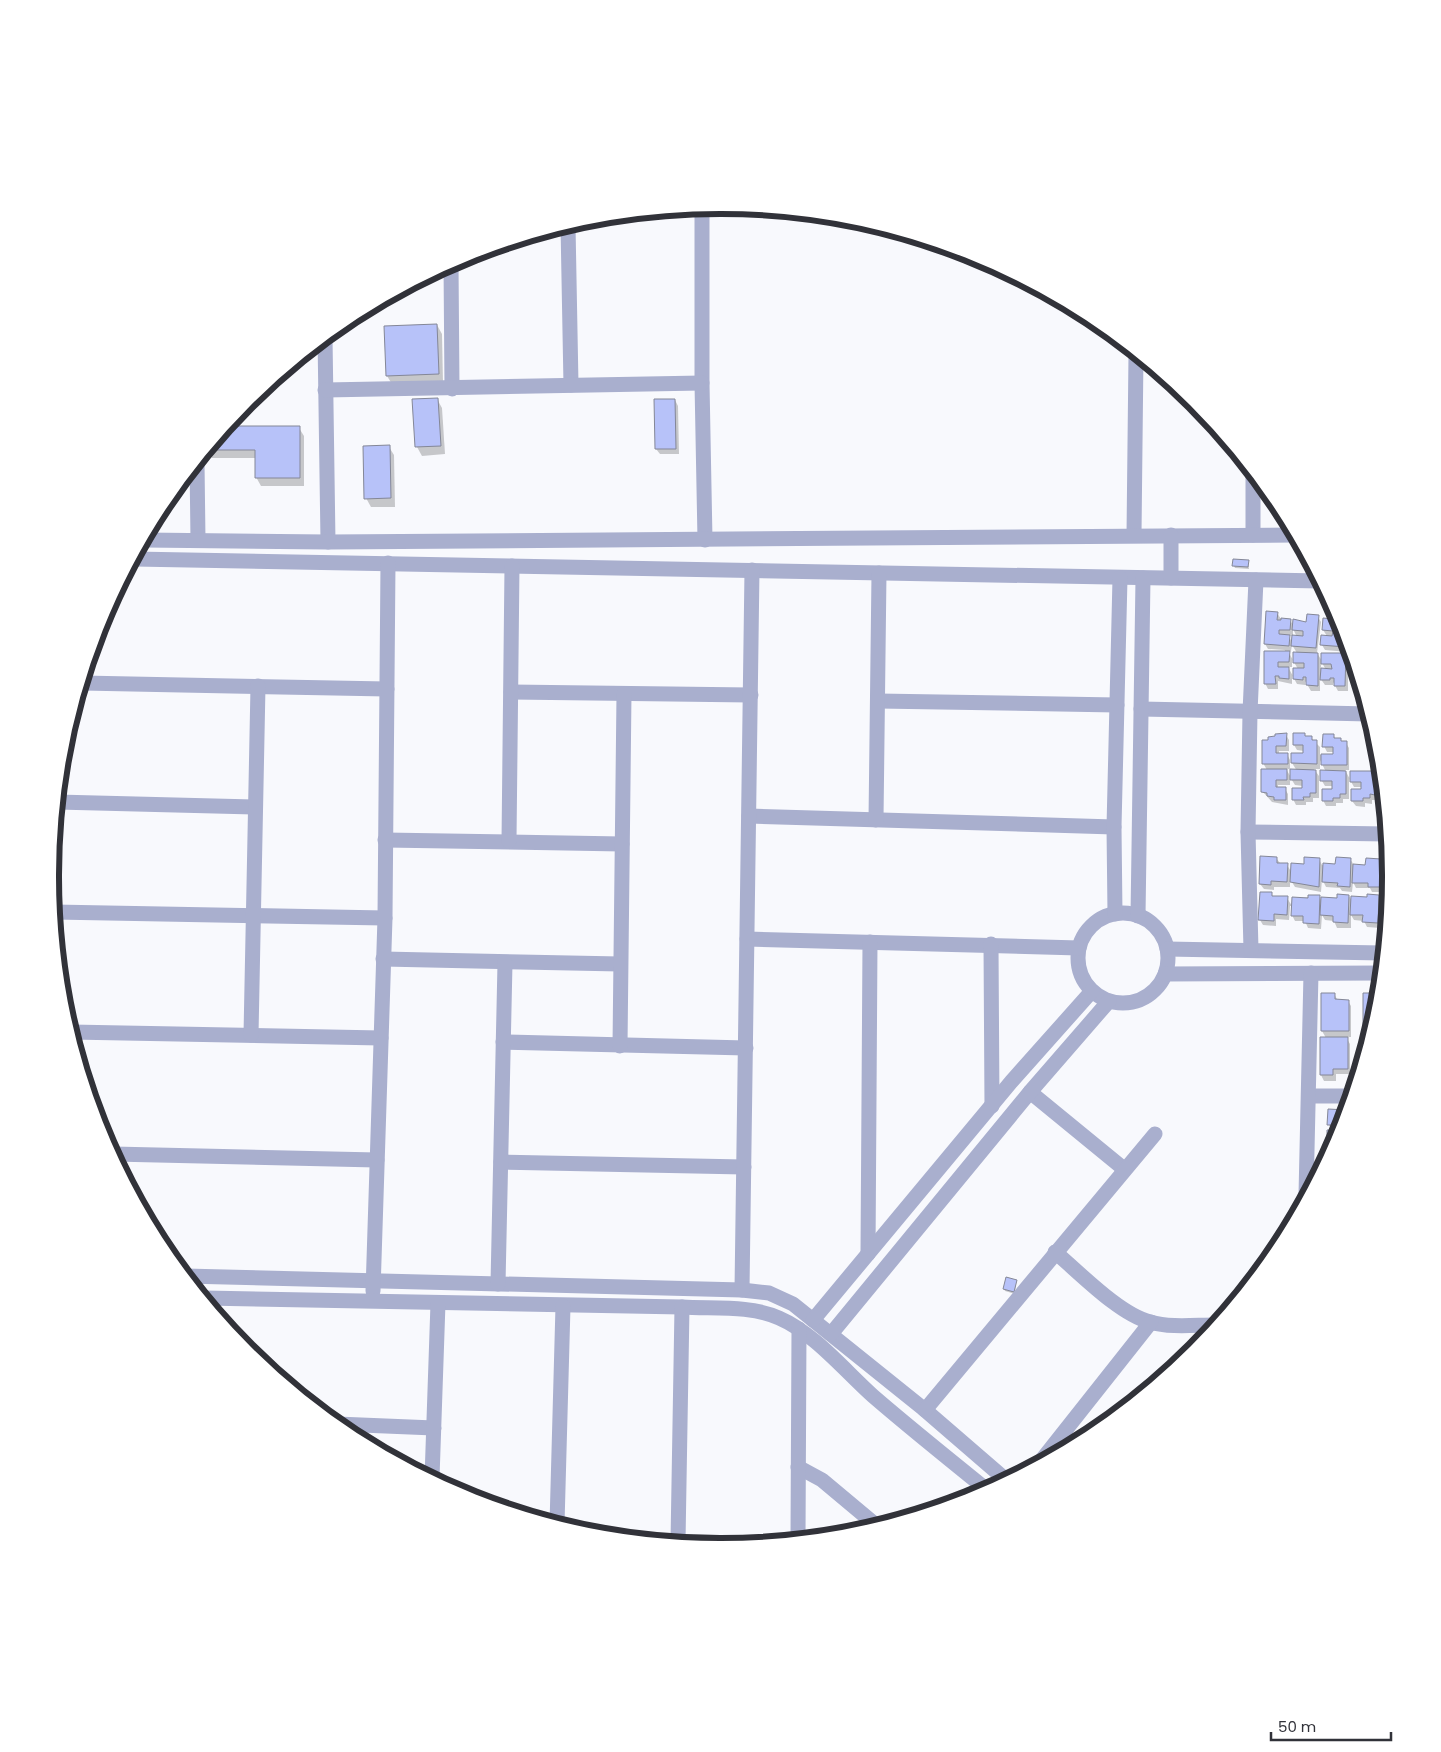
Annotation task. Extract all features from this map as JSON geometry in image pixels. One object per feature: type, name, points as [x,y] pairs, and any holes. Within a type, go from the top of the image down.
[{"type":"street","points":[[702,215],[702,383],[705,540]]},
{"type":"street","points":[[568,232],[571,385]]},
{"type":"street","points":[[451,272],[452,389]]},
{"type":"street","points":[[325,346],[328,542]]},
{"type":"street","points":[[1134,535],[1136,361]]},
{"type":"street","points":[[325,390],[702,383]]},
{"type":"street","points":[[197,471],[198,540]]},
{"type":"street","points":[[1253,483],[1253,535]]},
{"type":"street","points":[[1171,535],[1171,578]]},
{"type":"street","points":[[150,540],[328,542],[1288,535]]},
{"type":"street","points":[[140,559],[1313,581]]},
{"type":"street","points":[[373,1302],[384,918],[388,564]]},
{"type":"street","points":[[509,841],[512,566]]},
{"type":"street","points":[[742,1290],[752,570]]},
{"type":"street","points":[[876,820],[879,573]]},
{"type":"street","points":[[1115,914],[1114,826],[1120,578]]},
{"type":"street","points":[[1138,916],[1143,578]]},
{"type":"street","points":[[1251,950],[1248,832],[1250,712],[1256,580]]},
{"type":"street","points":[[88,683],[387,689]]},
{"type":"street","points":[[250,1035],[258,686]]},
{"type":"street","points":[[511,692],[751,696]]},
{"type":"street","points":[[620,1046],[624,694]]},
{"type":"street","points":[[878,701],[1117,705]]},
{"type":"street","points":[[1140,709],[1362,714]]},
{"type":"street","points":[[63,802],[254,807]]},
{"type":"street","points":[[749,816],[1114,826]]},
{"type":"street","points":[[1248,832],[1381,834]]},
{"type":"street","points":[[385,840],[622,844]]},
{"type":"street","points":[[60,912],[384,918]]},
{"type":"street","points":[[1115,914],[1138,916],[1146,920],[1159,932],[1166,949],[1165,974],[1154,990],[1147,996],[1128,1003],[1108,1001],[1092,991],[1086,984],[1078,967],[1079,948],[1082,938],[1092,926],[1104,917],[1115,914]]},
{"type":"street","points":[[747,939],[992,944],[1079,948]]},
{"type":"street","points":[[868,1254],[870,942]]},
{"type":"street","points":[[992,944],[992,1106]]},
{"type":"street","points":[[1166,949],[1378,953]]},
{"type":"street","points":[[383,958],[505,963],[620,964]]},
{"type":"street","points":[[498,1284],[505,963]]},
{"type":"street","points":[[1306,1184],[1311,973]]},
{"type":"street","points":[[1165,974],[1375,973]]},
{"type":"street","points":[[813,1320],[992,1106],[1092,991]]},
{"type":"street","points":[[831,1334],[1030,1092],[1108,1001]]},
{"type":"street","points":[[77,1032],[381,1038]]},
{"type":"street","points":[[503,1042],[746,1048]]},
{"type":"street","points":[[1030,1092],[1124,1169]]},
{"type":"street","points":[[1309,1096],[1344,1096]]},
{"type":"street","points":[[925,1410],[1154,1134]]},
{"type":"street","points":[[120,1154],[377,1160]]},
{"type":"street","points":[[501,1162],[744,1167]]},
{"type":"street","points":[[1055,1252],[1125,1310],[1151,1322],[1206,1325]]},
{"type":"street","points":[[193,1276],[756,1290],[782,1298],[813,1320],[925,1410],[1001,1475]]},
{"type":"street","points":[[211,1298],[754,1311],[779,1318],[799,1329],[874,1396],[980,1484]]},
{"type":"street","points":[[432,1472],[438,1303]]},
{"type":"street","points":[[557,1517],[563,1306]]},
{"type":"street","points":[[678,1536],[682,1308]]},
{"type":"street","points":[[1064,1441],[1151,1322]]},
{"type":"street","points":[[798,1533],[799,1329]]},
{"type":"street","points":[[351,1425],[434,1428]]},
{"type":"street","points":[[798,1467],[822,1480],[870,1520]]},
{"type":"building","points":[[437,324],[439,374],[386,376],[384,326]]},
{"type":"building","points":[[438,398],[441,446],[415,447],[412,399]]},
{"type":"building","points":[[654,399],[675,399],[676,449],[655,449]]},
{"type":"building","points":[[236,426],[300,426],[300,478],[255,478],[255,450],[215,450]]},
{"type":"building","points":[[390,445],[391,498],[364,499],[363,446]]},
{"type":"building","points":[[1233,559],[1249,560],[1248,567],[1232,566]]},
{"type":"building","points":[[1266,611],[1278,612],[1277,620],[1281,620],[1281,618],[1291,619],[1290,630],[1279,630],[1279,634],[1290,635],[1289,646],[1264,644]]},
{"type":"building","points":[[1307,614],[1319,615],[1316,648],[1291,646],[1292,635],[1303,636],[1303,631],[1292,630],[1293,619],[1306,622]]},
{"type":"building","points":[[1323,618],[1330,619],[1341,647],[1320,645],[1321,635],[1332,636],[1333,631],[1322,630]]},
{"type":"building","points":[[1264,651],[1290,651],[1289,662],[1278,662],[1278,667],[1289,667],[1289,679],[1275,676],[1276,684],[1264,684]]},
{"type":"building","points":[[1293,652],[1318,653],[1318,686],[1306,685],[1306,677],[1303,677],[1303,680],[1293,679],[1293,668],[1304,668],[1304,663],[1293,663]]},
{"type":"building","points":[[1321,653],[1343,653],[1346,660],[1345,686],[1334,686],[1334,678],[1320,680],[1321,668],[1332,669],[1331,664],[1321,664]]},
{"type":"building","points":[[1287,733],[1286,746],[1276,746],[1276,753],[1288,753],[1288,764],[1262,764],[1262,740],[1268,740],[1268,737],[1275,736],[1275,734]]},
{"type":"building","points":[[1293,733],[1305,733],[1305,736],[1312,736],[1312,740],[1317,740],[1317,764],[1291,763],[1291,753],[1303,753],[1303,745],[1293,745]]},
{"type":"building","points":[[1323,734],[1334,734],[1334,738],[1341,738],[1341,741],[1347,741],[1347,765],[1321,765],[1321,754],[1333,754],[1333,747],[1322,747]]},
{"type":"building","points":[[1261,769],[1287,769],[1287,780],[1276,780],[1276,787],[1286,787],[1286,800],[1274,800],[1274,797],[1267,796],[1267,793],[1261,792]]},
{"type":"building","points":[[1290,769],[1316,770],[1316,793],[1310,793],[1310,797],[1303,797],[1304,800],[1292,800],[1292,788],[1302,788],[1302,780],[1290,780]]},
{"type":"building","points":[[1320,770],[1346,771],[1346,794],[1340,794],[1340,798],[1333,798],[1333,801],[1322,801],[1322,789],[1332,789],[1332,781],[1320,781]]},
{"type":"building","points":[[1350,771],[1374,771],[1375,795],[1370,794],[1370,798],[1363,798],[1363,801],[1351,801],[1351,789],[1361,789],[1361,782],[1350,782]]},
{"type":"building","points":[[1260,856],[1277,857],[1277,863],[1288,863],[1287,882],[1271,881],[1271,885],[1259,884]]},
{"type":"building","points":[[1304,857],[1320,858],[1319,887],[1290,882],[1291,863],[1304,864]]},
{"type":"building","points":[[1336,857],[1351,858],[1350,887],[1337,886],[1338,883],[1322,882],[1323,863],[1335,864]]},
{"type":"building","points":[[1366,858],[1381,859],[1380,887],[1368,887],[1368,883],[1352,883],[1353,864],[1365,865]]},
{"type":"building","points":[[1260,892],[1272,892],[1272,896],[1288,896],[1287,915],[1274,914],[1274,921],[1258,920]]},
{"type":"building","points":[[1337,894],[1349,895],[1348,923],[1333,922],[1333,916],[1320,915],[1321,897],[1337,898]]},
{"type":"building","points":[[1367,894],[1379,895],[1378,923],[1362,922],[1363,915],[1350,915],[1351,896],[1367,897]]},
{"type":"building","points":[[1308,895],[1320,895],[1319,924],[1303,923],[1303,916],[1291,916],[1292,897],[1308,898]]},
{"type":"building","points":[[1380,897],[1381,916],[1379,916]]},
{"type":"building","points":[[1321,993],[1335,993],[1335,999],[1349,1000],[1349,1031],[1321,1031]]},
{"type":"building","points":[[1363,993],[1372,993],[1370,1005],[1363,1032]]},
{"type":"building","points":[[1320,1037],[1348,1037],[1348,1069],[1333,1069],[1333,1075],[1320,1075]]},
{"type":"building","points":[[1328,1109],[1339,1110],[1334,1125],[1327,1125]]},
{"type":"building","points":[[1327,1130],[1332,1130],[1327,1140]]},
{"type":"building","points":[[1006,1277],[1017,1280],[1014,1292],[1003,1289]]}]
